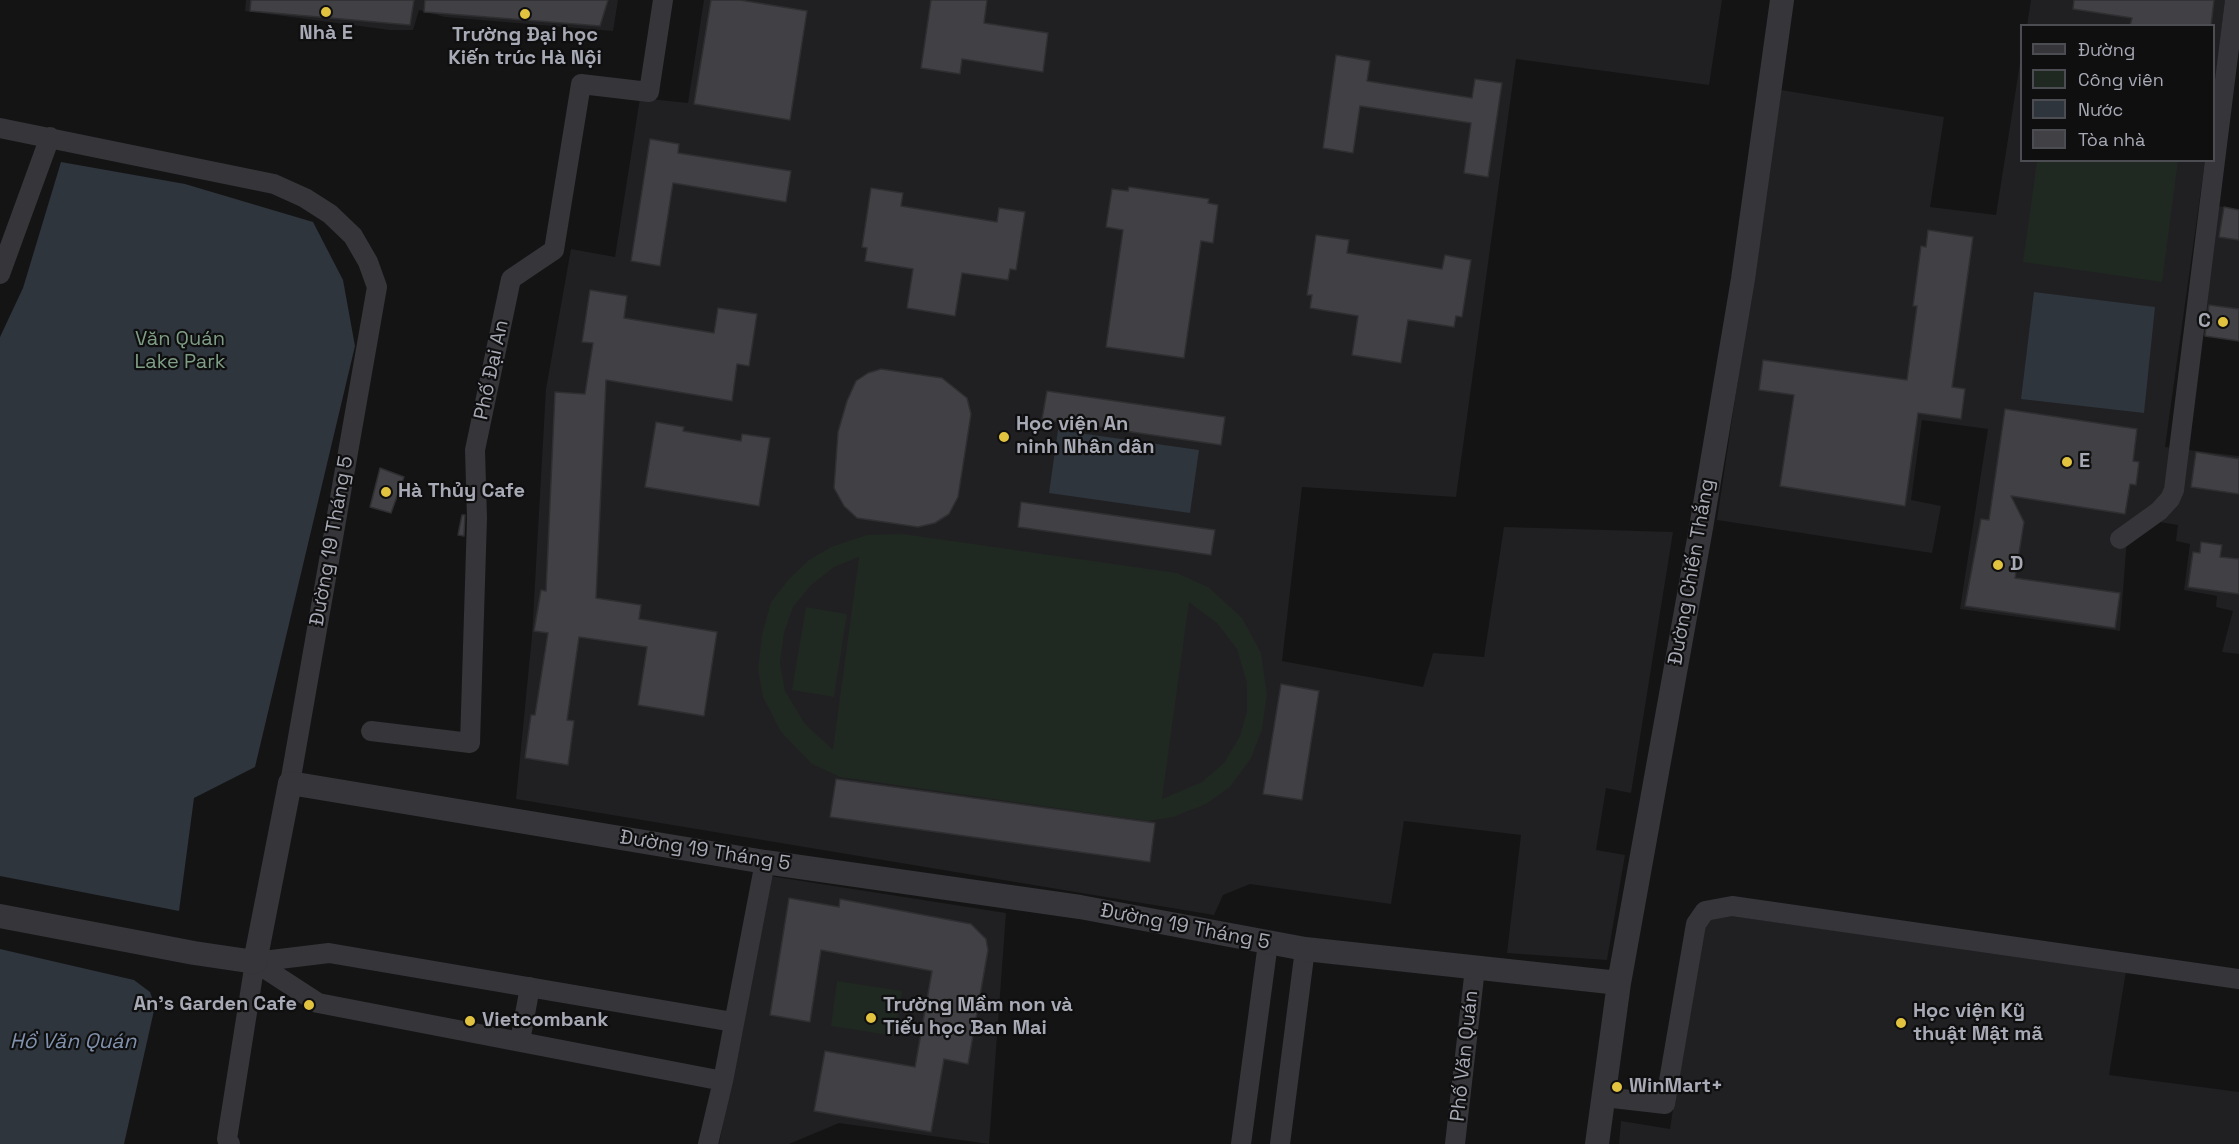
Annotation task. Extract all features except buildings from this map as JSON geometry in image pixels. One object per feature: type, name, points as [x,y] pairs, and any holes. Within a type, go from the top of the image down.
[{"type":"street","name":"Phố Đại An","points":[[371,731],[470,743],[477,518],[476,450],[511,279],[554,250],[581,84],[649,92],[663,0]]},
{"type":"street","name":"Đường Chiến Thắng","points":[[1597,1144],[1619,983],[1701,528],[1743,279],[1782,0]]},
{"type":"street","points":[[2215,161],[2235,0]]},
{"type":"street","points":[[0,128],[50,137],[8,235],[0,274]]},
{"type":"street","name":"Đường 19 Tháng 5","points":[[50,137],[274,184],[305,198],[330,213],[353,236],[368,262],[377,286],[290,783],[765,862],[1080,907],[1305,949],[1619,983]]},
{"type":"street","points":[[2120,539],[2158,511],[2170,499],[2174,490],[2215,162]]},
{"type":"street","points":[[230,1144],[227,1139],[255,962],[290,783]]},
{"type":"street","points":[[708,1144],[723,1081],[765,862]]},
{"type":"street","points":[[1604,1096],[1665,1104],[1696,924],[1705,911],[1732,906],[2239,979]]},
{"type":"street","points":[[0,916],[255,962],[329,953],[733,1022]]},
{"type":"street","points":[[1241,1144],[1268,943]]},
{"type":"street","points":[[1280,1144],[1305,949]]},
{"type":"street","points":[[255,962],[318,1003],[723,1081]]},
{"type":"street","name":"Phố Văn Quán","points":[[1455,1144],[1475,968]]},
{"type":"street","points":[[520,1041],[530,987]]},
{"type":"shaded area","name":"Trường Đại học Kiến trúc Hà Nội","points":[[246,0],[618,0],[613,31],[445,17],[419,10],[413,30],[390,30],[245,11]]},
{"type":"shaded area","name":"Học viện An ninh Nhân dân","points":[[704,0],[1722,0],[1709,85],[1516,59],[1456,497],[1302,487],[1282,661],[1423,687],[1433,653],[1484,657],[1504,527],[1673,532],[1631,793],[1606,788],[1596,850],[1625,855],[1607,960],[1507,953],[1521,835],[1404,821],[1391,904],[1250,884],[1223,895],[1214,915],[516,799],[532,636],[546,389],[571,249],[615,257],[640,98],[688,103]]},
{"type":"shaded area","points":[[2031,0],[2225,0],[2215,85],[2215,24],[2027,24]]},
{"type":"shaded area","points":[[2020,63],[2020,162],[2205,162],[2165,447],[2239,456],[2239,654],[2222,652],[2233,611],[2216,607],[2217,596],[2184,590],[2190,544],[2176,541],[2178,525],[2142,519],[2127,537],[2120,631],[1960,609],[1988,429],[1922,420],[1911,500],[1941,506],[1932,553],[1717,520],[1781,90],[1944,117],[1930,207],[1996,215]]},
{"type":"shaded area","points":[[2218,206],[2239,210],[2239,341],[2201,335]]},
{"type":"shaded area","name":"Trường Mầm non và Tiểu học Ban Mai","points":[[770,876],[1006,913],[989,1144],[839,1123],[789,1144],[719,1144]]},
{"type":"shaded area","name":"Học viện Kỹ thuật Mật mã","points":[[1710,913],[2126,971],[2109,1075],[2239,1092],[2239,1144],[1619,1144],[1621,1121],[1670,1129],[1701,922]]},
{"type":"green space","points":[[2037,162],[2178,162],[2162,282],[2023,262]]},
{"type":"green space","points":[[903,534],[1177,573],[1208,587],[1242,618],[1261,653],[1267,694],[1262,729],[1251,758],[1230,787],[1206,804],[1173,817],[1147,821],[840,777],[812,764],[781,732],[763,697],[758,669],[762,635],[771,602],[789,579],[809,560],[831,547],[867,535]],"holes":[[[859,557],[833,749],[832,749],[805,724],[785,691],[780,663],[784,633],[793,607],[810,586],[834,567]],[[1189,602],[1217,623],[1237,649],[1247,683],[1247,711],[1240,736],[1224,763],[1202,782],[1162,799]]]},
{"type":"green space","points":[[806,607],[847,614],[834,697],[792,690]]},
{"type":"green space","points":[[837,981],[902,991],[895,1036],[831,1026]]},
{"type":"water","name":"Văn Quán Lake Park","points":[[61,162],[185,184],[313,222],[343,280],[355,346],[255,767],[194,798],[179,911],[0,876],[0,337],[23,288]]},
{"type":"water","points":[[2034,292],[2155,307],[2144,413],[2021,399]]},
{"type":"water","points":[[1058,430],[1199,450],[1190,513],[1049,493]]},
{"type":"water","name":"Hồ Văn Quán","points":[[0,949],[134,980],[150,992],[155,1006],[124,1144],[0,1144]]},
{"type":"place","name":"Nhà E","points":[[326,12]]},
{"type":"place","name":"Trường Đại học Kiến trúc Hà Nội","points":[[525,14]]},
{"type":"place","name":"C","points":[[2223,322]]},
{"type":"place","name":"Học viện An ninh Nhân dân","points":[[1004,437]]},
{"type":"place","name":"E","points":[[2067,462]]},
{"type":"place","name":"Hà Thủy Cafe","points":[[386,492]]},
{"type":"place","name":"D","points":[[1998,565]]},
{"type":"place","name":"An's Garden Cafe","points":[[309,1005]]},
{"type":"place","name":"Trường Mầm non và Tiểu học Ban Mai","points":[[871,1018]]},
{"type":"place","name":"Vietcombank","points":[[470,1021]]},
{"type":"place","name":"Học viện Kỹ thuật Mật mã","points":[[1901,1023]]},
{"type":"place","name":"WinMart+","points":[[1617,1087]]}]
